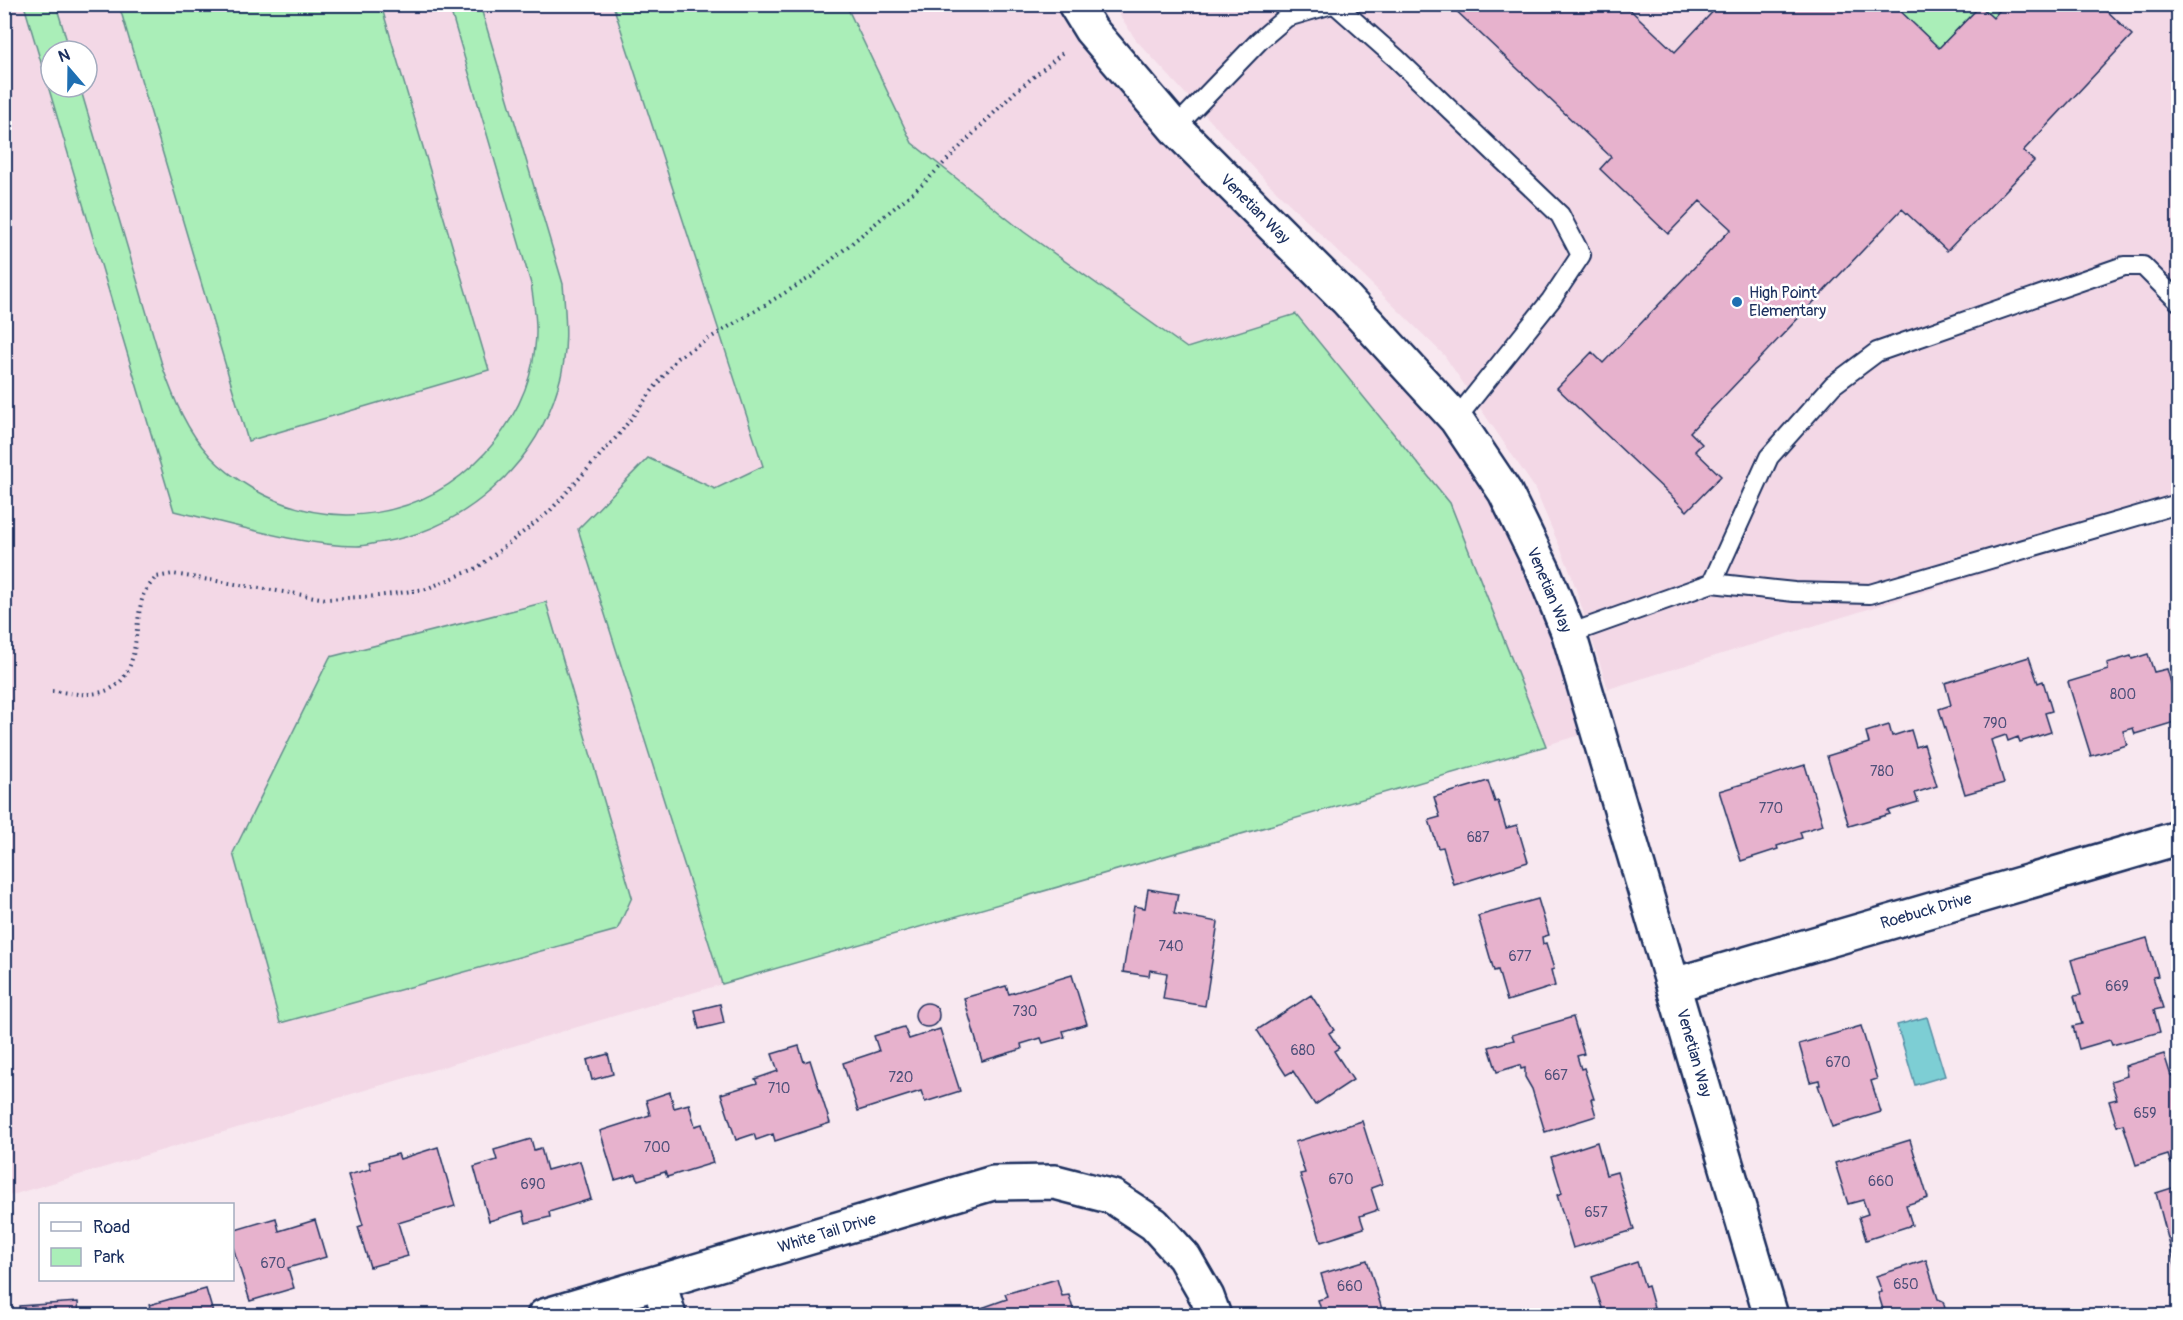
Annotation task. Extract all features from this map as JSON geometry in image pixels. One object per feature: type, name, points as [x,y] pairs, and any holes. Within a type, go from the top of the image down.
[{"type":"street","name":"Venetian Way","points":[[1083,17],[1175,128],[1346,299],[1456,419],[1505,492],[1543,570],[1569,634],[1771,1316]]},
{"type":"street","name":"Roebuck Drive","points":[[1674,985],[2178,838]]},
{"type":"street","name":"White Tail Drive","points":[[544,1316],[993,1183],[1055,1182],[1113,1197],[1154,1224],[1184,1257],[1208,1296],[1214,1316]]},
{"type":"street","points":[[660,1282],[669,1316]]},
{"type":"lane","points":[[1175,128],[1260,40],[1287,17],[1334,4],[1396,58],[1560,214],[1581,255],[1551,300],[1456,419]]},
{"type":"lane","points":[[1712,583],[1769,457],[1833,385],[1877,352],[2124,266],[2143,266],[2178,301]]},
{"type":"lane","points":[[1569,634],[1712,583],[1794,592],[1870,594],[2178,504]]},
{"type":"path","points":[[52,691],[88,694],[109,691],[123,680],[130,667],[143,593],[156,577],[173,574],[327,599],[378,596],[426,589],[477,568],[549,512],[620,433],[677,358],[811,277],[923,184],[1015,92],[1083,17],[1124,5]]},
{"type":"path","points":[[4,495],[15,492]]},
{"type":"shaded area","points":[[5,5],[1075,5],[1456,419],[1598,730],[685,995],[5,1197]]},
{"type":"shaded area","points":[[1113,5],[2178,5],[2178,514],[1608,689],[1570,571],[1534,487],[1444,355],[1265,180],[1136,40]]},
{"type":"green space","points":[[24,5],[56,5],[66,39],[39,39],[39,56]]},
{"type":"green space","points":[[119,5],[381,5],[489,370],[248,441]]},
{"type":"green space","points":[[449,5],[480,5],[563,284],[566,323],[564,361],[558,387],[547,416],[532,443],[514,467],[468,508],[413,535],[383,542],[360,546],[311,542],[174,511],[52,99],[84,99],[163,368],[188,426],[202,446],[236,478],[283,503],[314,512],[345,515],[376,513],[406,505],[434,493],[461,475],[485,453],[504,430],[519,404],[533,362],[536,331],[531,284]]},
{"type":"green space","points":[[613,5],[846,5],[912,143],[1024,232],[1187,348],[1296,314],[1450,503],[1546,746],[722,984],[578,529],[648,458],[715,489],[763,466]]},
{"type":"green space","points":[[1893,5],[2005,5],[1993,18],[1980,6],[1939,48]]},
{"type":"green space","points":[[546,602],[632,897],[617,930],[280,1023],[233,853],[330,657]]},
{"type":"water","points":[[1927,1017],[1945,1076],[1915,1085],[1897,1025]]},
{"type":"building","name":"High Point Elementary","points":[[1449,4],[1624,4],[1675,52],[1720,4],[1893,4],[1939,48],[1980,6],[1993,18],[2005,4],[2100,4],[2132,35],[2023,151],[2034,161],[1947,251],[1902,209],[1690,432],[1702,444],[1695,451],[1721,476],[1687,511],[1557,388],[1592,352],[1603,363],[1731,229],[1700,201],[1668,234],[1600,169],[1611,157]]},
{"type":"building","points":[[2148,654],[2154,672],[2167,669],[2178,707],[2178,721],[2135,734],[2133,728],[2123,731],[2127,745],[2091,756],[2068,682],[2108,670],[2107,663]]},
{"type":"building","points":[[2029,657],[2038,683],[2043,681],[2052,711],[2045,713],[2051,732],[2020,742],[2018,737],[2008,741],[2006,735],[1991,740],[2004,783],[1965,794],[1939,709],[1951,705],[1945,683]]},
{"type":"building","points":[[1889,725],[1892,736],[1911,730],[1916,747],[1924,744],[1937,786],[1915,793],[1918,802],[1888,811],[1890,814],[1849,826],[1827,756],[1869,743],[1866,732]]},
{"type":"building","points":[[1805,765],[1823,825],[1800,832],[1802,838],[1777,846],[1778,849],[1741,861],[1719,791]]},
{"type":"building","points":[[1488,781],[1495,802],[1498,801],[1506,828],[1517,825],[1528,862],[1454,885],[1443,847],[1438,848],[1429,820],[1440,817],[1434,797]]},
{"type":"building","points":[[1148,889],[1178,894],[1174,914],[1218,922],[1205,1006],[1163,999],[1167,973],[1150,970],[1149,976],[1123,972],[1134,906],[1145,908]]},
{"type":"building","points":[[1538,899],[1549,935],[1542,937],[1554,969],[1551,970],[1555,986],[1507,1001],[1498,970],[1494,971],[1478,916]]},
{"type":"building","points":[[2147,938],[2158,976],[2153,977],[2163,1008],[2154,1010],[2160,1032],[2112,1045],[2110,1040],[2079,1049],[2073,1026],[2082,1024],[2074,996],[2081,995],[2071,960]]},
{"type":"building","points":[[1072,975],[1087,1024],[1063,1031],[1065,1037],[1043,1043],[1041,1038],[1021,1044],[1022,1049],[982,1061],[964,998],[1006,986],[1009,994]]},
{"type":"building","points":[[1311,995],[1334,1030],[1329,1033],[1339,1048],[1334,1051],[1353,1080],[1315,1105],[1293,1071],[1286,1075],[1257,1030]]},
{"type":"building","points":[[927,1003],[932,1004],[938,1010],[938,1020],[932,1026],[927,1027],[922,1026],[916,1020],[915,1015],[916,1010],[922,1004]]},
{"type":"building","points":[[720,1004],[724,1023],[699,1029],[695,1010]]},
{"type":"building","points":[[1573,1017],[1584,1054],[1577,1056],[1581,1069],[1584,1068],[1594,1099],[1591,1099],[1596,1116],[1545,1132],[1532,1089],[1525,1077],[1525,1068],[1521,1069],[1520,1065],[1497,1072],[1489,1047],[1514,1040],[1512,1035]]},
{"type":"building","points":[[1861,1026],[1877,1079],[1871,1081],[1881,1112],[1832,1127],[1818,1085],[1820,1085],[1819,1080],[1810,1082],[1799,1044]]},
{"type":"building","points":[[904,1027],[909,1039],[940,1029],[960,1091],[925,1102],[921,1091],[858,1111],[843,1063],[879,1051],[874,1036]]},
{"type":"building","points":[[799,1046],[804,1062],[810,1060],[830,1123],[775,1141],[773,1134],[756,1140],[754,1134],[736,1140],[721,1094],[757,1083],[755,1079],[778,1071],[772,1054]]},
{"type":"building","points":[[608,1054],[613,1074],[592,1080],[587,1060]]},
{"type":"building","points":[[2164,1054],[2171,1076],[2178,1074],[2178,1162],[2171,1164],[2168,1155],[2136,1165],[2123,1124],[2117,1126],[2109,1101],[2117,1099],[2111,1081],[2127,1076],[2125,1066]]},
{"type":"building","points":[[670,1092],[674,1108],[689,1104],[695,1126],[702,1124],[713,1163],[667,1177],[665,1172],[638,1180],[636,1174],[615,1180],[600,1131],[650,1115],[646,1100]]},
{"type":"building","points":[[1362,1121],[1382,1184],[1371,1188],[1378,1210],[1360,1216],[1364,1228],[1321,1242],[1300,1174],[1305,1173],[1295,1142]]},
{"type":"building","points":[[531,1139],[534,1150],[541,1148],[547,1170],[580,1161],[591,1199],[549,1212],[550,1217],[526,1223],[523,1211],[489,1221],[474,1167],[497,1160],[494,1150]]},
{"type":"building","points":[[1910,1140],[1928,1198],[1906,1205],[1912,1225],[1866,1240],[1859,1217],[1868,1214],[1863,1200],[1848,1204],[1835,1163]]},
{"type":"building","points":[[1597,1142],[1606,1175],[1617,1172],[1634,1230],[1573,1248],[1557,1195],[1562,1193],[1551,1157]]},
{"type":"building","points":[[438,1147],[455,1206],[398,1223],[408,1256],[370,1267],[358,1227],[363,1225],[348,1175],[371,1169],[369,1162],[398,1154],[400,1159]]},
{"type":"building","points":[[2178,1186],[2178,1276],[2156,1193]]},
{"type":"building","points":[[276,1218],[279,1231],[315,1220],[326,1257],[288,1268],[294,1288],[250,1301],[234,1250],[234,1230]]},
{"type":"building","points":[[1367,1260],[1384,1316],[1323,1316],[1318,1300],[1328,1297],[1321,1274]]},
{"type":"building","points":[[1926,1260],[1938,1299],[1943,1301],[1947,1316],[1885,1316],[1878,1293],[1882,1292],[1876,1276]]},
{"type":"building","points":[[1637,1262],[1645,1287],[1648,1286],[1654,1307],[1651,1308],[1652,1312],[1660,1309],[1662,1316],[1601,1316],[1599,1311],[1603,1311],[1592,1277]]},
{"type":"building","points":[[1057,1279],[1062,1296],[1069,1295],[1075,1316],[974,1316],[973,1311],[1007,1299],[1005,1294]]},
{"type":"building","points":[[206,1289],[214,1316],[145,1316],[152,1314],[149,1305]]},
{"type":"building","points":[[78,1302],[79,1316],[4,1316],[19,1314],[19,1306]]},
{"type":"place","name":"High Point Elementary","points":[[1737,302]]}]
